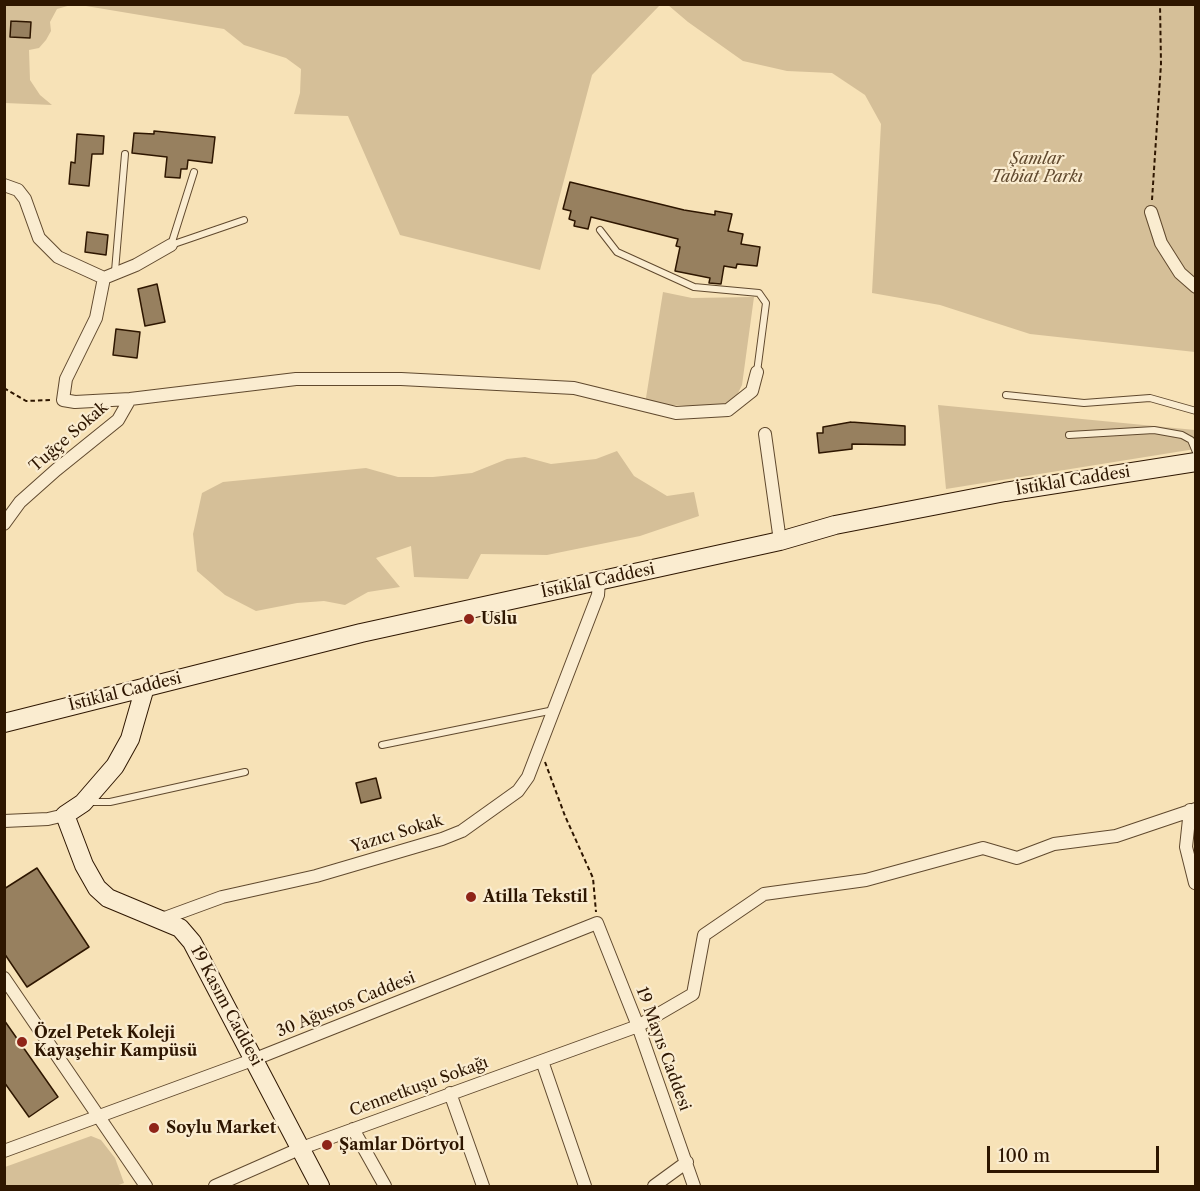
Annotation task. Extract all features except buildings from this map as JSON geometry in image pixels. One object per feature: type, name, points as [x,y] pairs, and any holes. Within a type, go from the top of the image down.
[{"type":"main road","name":"İstiklal Caddesi","points":[[4,723],[361,633],[780,541],[836,525],[1005,492],[1196,462]]},
{"type":"main road","points":[[65,815],[85,801],[115,765],[130,739],[145,687]]},
{"type":"main road","name":"19 Kasım Caddesi","points":[[65,815],[84,865],[97,888],[108,898],[128,908],[162,919],[180,928],[192,942],[320,1186]]},
{"type":"street","points":[[4,184],[18,190],[25,199],[39,238],[58,257],[109,274],[136,266],[171,245]]},
{"type":"street","points":[[1151,212],[1161,243],[1180,273],[1196,287]]},
{"type":"street","points":[[109,274],[96,318],[66,379],[63,400],[75,402],[130,399],[296,379],[401,379],[574,388],[676,413],[728,410],[752,392],[757,372]]},
{"type":"street","name":"Tuğçe Sokak","points":[[4,524],[20,502],[118,420],[130,399]]},
{"type":"street","points":[[765,434],[780,541]]},
{"type":"street","name":"Yazıcı Sokak","points":[[162,919],[222,897],[316,876],[462,831],[518,791],[528,777],[598,595],[598,581]]},
{"type":"street","points":[[1193,809],[1186,847],[1195,883]]},
{"type":"street","name":"Cennetkuşu Sokağı","points":[[215,1186],[299,1149],[638,1026],[693,994],[704,935],[764,894],[866,880],[983,848],[1017,858],[1054,844],[1116,836],[1193,809]]},
{"type":"street","points":[[4,821],[48,819],[65,815]]},
{"type":"street","name":"19 Mayıs Caddesi","points":[[597,923],[638,1026],[694,1186]]},
{"type":"street","name":"30 Ağustos Caddesi","points":[[4,1151],[255,1059],[597,923]]},
{"type":"street","points":[[4,978],[146,1186]]},
{"type":"street","points":[[542,1061],[585,1186]]},
{"type":"street","points":[[450,1093],[483,1186]]},
{"type":"street","points":[[353,1129],[385,1186]]},
{"type":"street","points":[[654,1186],[687,1162]]},
{"type":"lane","points":[[109,274],[125,154]]},
{"type":"lane","points":[[171,245],[194,172]]},
{"type":"lane","points":[[171,245],[244,220]]},
{"type":"lane","points":[[600,230],[617,252],[694,287],[759,293],[766,303],[757,372]]},
{"type":"lane","points":[[1006,395],[1084,403],[1150,398],[1196,411]]},
{"type":"lane","points":[[1069,435],[1154,430],[1182,435],[1191,440],[1196,452]]},
{"type":"lane","points":[[382,745],[554,710]]},
{"type":"lane","points":[[85,801],[111,802],[245,772]]},
{"type":"path","points":[[1151,212],[1161,64],[1160,4]]},
{"type":"path","points":[[4,388],[26,401],[63,400]]},
{"type":"path","points":[[540,745],[565,816],[592,878],[597,923]]},
{"type":"green space","points":[[5,5],[71,5],[57,9],[50,22],[51,31],[46,40],[39,48],[29,50],[30,80],[40,95],[52,105],[5,103]]},
{"type":"green space","points":[[80,5],[660,5],[592,75],[540,270],[400,235],[348,116],[294,114],[300,93],[301,69],[286,58],[244,45],[224,29]]},
{"type":"green space","name":"Şamlar Tabiat Parkı","points":[[668,5],[1195,5],[1195,352],[1030,334],[940,305],[872,293],[881,124],[865,95],[832,73],[787,71],[743,61]]},
{"type":"green space","points":[[663,292],[692,298],[754,297],[742,385],[735,399],[722,407],[645,404]]},
{"type":"green space","points":[[938,405],[1195,430],[1195,449],[946,489]]},
{"type":"green space","points":[[617,451],[634,476],[667,496],[694,492],[699,516],[640,536],[547,555],[481,554],[468,579],[414,577],[411,546],[376,558],[400,587],[368,592],[345,605],[324,601],[297,603],[256,611],[225,595],[197,571],[193,534],[202,493],[223,482],[366,468],[398,477],[433,477],[472,473],[507,459],[525,457],[551,464],[596,459]]},
{"type":"green space","points":[[91,1136],[101,1140],[115,1158],[124,1183],[116,1186],[5,1186],[5,1167]]},
{"type":"place","name":"Uslu","points":[[469,619]]},
{"type":"place","name":"Atilla Tekstil","points":[[471,897]]},
{"type":"place","name":"Özel Petek Koleji Kayaşehir Kampüsü","points":[[22,1042]]},
{"type":"place","name":"Soylu Market","points":[[154,1128]]},
{"type":"place","name":"Şamlar Dörtyol","points":[[327,1145]]}]
